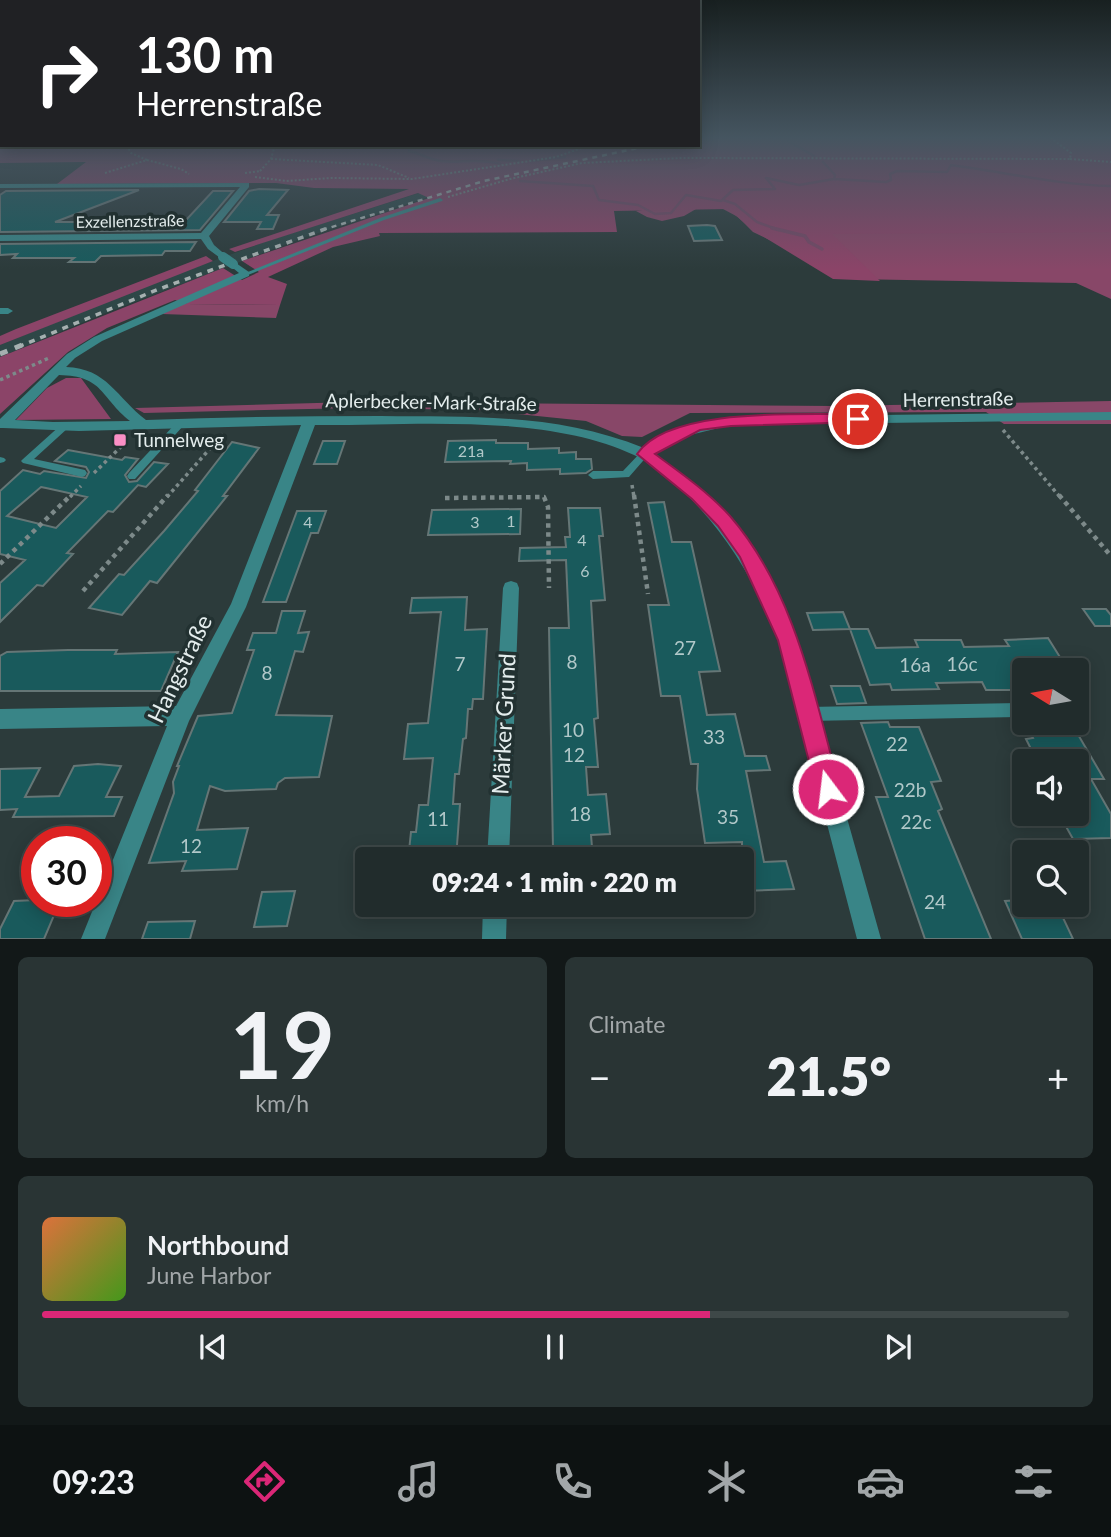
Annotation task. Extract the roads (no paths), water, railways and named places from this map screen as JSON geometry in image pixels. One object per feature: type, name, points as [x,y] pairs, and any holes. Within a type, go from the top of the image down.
[{"type":"street","points":[[0,186],[246,185],[204,236]]},
{"type":"street","name":"Exzellenzstraße","points":[[0,238],[204,236],[211,247],[246,274]]},
{"type":"street","points":[[1,424],[71,356],[98,339],[246,274]]},
{"type":"street","points":[[54,371],[85,372],[96,376],[142,425]]},
{"type":"street","name":"Herrenstraße","points":[[644,454],[697,426],[731,421],[1111,416]]},
{"type":"street","name":"Aplerbecker-Mark-Straße","points":[[1,424],[65,426],[310,420],[533,423],[590,433],[644,454],[698,495],[724,521],[746,552],[777,612],[788,640],[869,939]]},
{"type":"street","name":"Hangstraße","points":[[93,939],[181,716],[238,607],[310,420]]},
{"type":"street","name":"Märker Grund","points":[[499,847],[511,588]]},
{"type":"street","points":[[0,719],[181,716]]},
{"type":"street","points":[[494,939],[495,917]]},
{"type":"lane","points":[[246,274],[329,240],[440,200]]},
{"type":"lane","points":[[132,476],[181,423]]},
{"type":"lane","points":[[65,426],[26,461],[82,473]]},
{"type":"lane","points":[[593,475],[626,474],[644,454]]},
{"type":"lane","points":[[808,713],[1012,709]]},
{"type":"waterway","points":[[532,182],[593,186],[599,200],[638,205],[655,214],[671,213],[686,195],[721,201],[733,190],[775,189],[769,182]]},
{"type":"waterway","points":[[784,182],[799,185],[818,182]]},
{"type":"waterway","points":[[1059,182],[1111,186]]},
{"type":"waterway","points":[[723,200],[735,204],[757,222],[776,229]]},
{"type":"waterway","points":[[772,228],[776,229]]},
{"type":"waterway","points":[[776,229],[805,236],[809,242],[822,249]]},
{"type":"railway","points":[[325,229],[481,182]]},
{"type":"railway","points":[[18,347],[159,289],[325,229]]},
{"type":"railway","points":[[0,354],[22,345]]},
{"type":"place","name":"Tunnelweg","points":[[120,440]]}]
